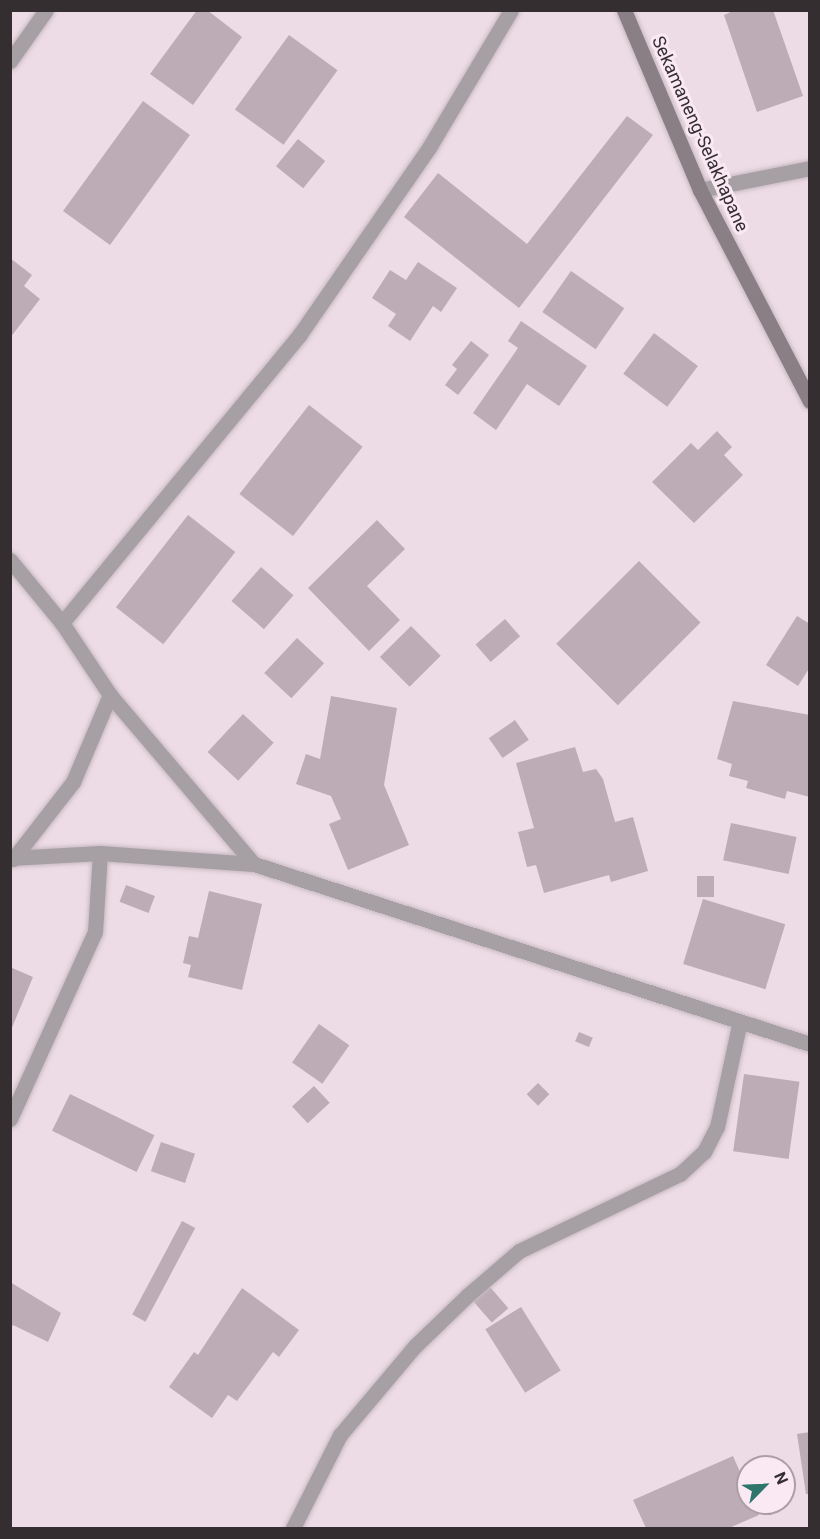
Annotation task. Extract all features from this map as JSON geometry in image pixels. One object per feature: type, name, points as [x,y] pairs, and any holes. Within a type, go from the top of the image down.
[{"type":"street","points":[[10,61],[46,10]]},
{"type":"street","points":[[62,623],[300,334],[430,146],[511,10]]},
{"type":"street","name":"Sekamaneng-Selakhapane","points":[[624,10],[700,190],[810,400]]},
{"type":"street","points":[[700,190],[810,168]]},
{"type":"street","points":[[10,560],[62,623],[110,695],[254,864]]},
{"type":"street","points":[[12,859],[72,782],[110,695]]},
{"type":"street","points":[[12,859],[100,853],[254,864],[810,1044]]},
{"type":"street","points":[[10,1119],[95,932],[100,853]]},
{"type":"street","points":[[293,1528],[340,1434],[415,1346],[468,1295],[519,1251],[680,1174],[704,1152],[717,1127],[740,1021]]},
{"type":"building","points":[[197,10],[207,10],[242,37],[193,105],[150,74]]},
{"type":"building","points":[[735,10],[773,10],[803,96],[757,112],[724,15]]},
{"type":"building","points":[[289,35],[338,70],[283,145],[235,109]]},
{"type":"building","points":[[143,101],[190,135],[110,245],[63,211]]},
{"type":"building","points":[[627,116],[653,135],[519,308],[404,217],[438,173],[527,244]]},
{"type":"building","points":[[298,139],[325,161],[303,188],[276,166]]},
{"type":"building","points":[[10,258],[32,275],[24,286],[40,299],[10,338]]},
{"type":"building","points":[[418,262],[457,288],[441,312],[433,306],[410,341],[388,326],[396,314],[372,298],[390,270],[406,280]]},
{"type":"building","points":[[571,271],[624,308],[596,349],[542,312]]},
{"type":"building","points":[[521,321],[587,366],[559,406],[527,384],[496,430],[473,413],[518,348],[508,341]]},
{"type":"building","points":[[654,333],[698,366],[667,407],[623,374]]},
{"type":"building","points":[[471,341],[489,355],[458,395],[445,385],[457,369],[452,365]]},
{"type":"building","points":[[309,405],[363,447],[293,536],[239,494]]},
{"type":"building","points":[[717,431],[732,447],[724,455],[743,475],[694,523],[652,482],[691,443],[698,450]]},
{"type":"building","points":[[188,515],[235,552],[163,644],[116,607]]},
{"type":"building","points":[[377,520],[405,549],[367,586],[400,620],[369,651],[308,588]]},
{"type":"building","points":[[639,561],[701,623],[618,705],[556,644]]},
{"type":"building","points":[[261,567],[293,595],[264,629],[231,601]]},
{"type":"building","points":[[797,616],[810,624],[810,667],[798,686],[766,665]]},
{"type":"building","points":[[505,619],[520,636],[491,662],[476,645]]},
{"type":"building","points":[[411,626],[441,656],[410,687],[380,657]]},
{"type":"building","points":[[297,638],[324,663],[291,698],[264,673]]},
{"type":"building","points":[[331,696],[397,708],[384,785],[409,845],[348,870],[329,824],[341,819],[331,796],[296,784],[306,754],[320,759]]},
{"type":"building","points":[[733,701],[810,715],[810,797],[787,791],[785,799],[746,788],[748,781],[729,776],[732,764],[717,759]]},
{"type":"building","points":[[243,714],[274,743],[238,781],[208,752]]},
{"type":"building","points":[[515,720],[529,740],[503,758],[489,738]]},
{"type":"building","points":[[575,747],[583,772],[596,769],[603,779],[615,822],[633,817],[648,871],[611,882],[609,875],[544,893],[536,865],[527,867],[518,832],[534,828],[516,763]]},
{"type":"building","points":[[731,823],[797,837],[789,874],[723,860]]},
{"type":"building","points":[[697,876],[714,876],[714,897],[697,897]]},
{"type":"building","points":[[126,885],[155,896],[148,913],[120,902]]},
{"type":"building","points":[[209,891],[262,904],[242,990],[188,977],[191,965],[183,963],[189,936],[198,938]]},
{"type":"building","points":[[703,899],[785,924],[765,989],[683,964]]},
{"type":"building","points":[[10,967],[33,977],[11,1030],[10,1030]]},
{"type":"building","points":[[319,1024],[349,1045],[322,1084],[292,1063]]},
{"type":"building","points":[[579,1032],[593,1038],[589,1047],[575,1041]]},
{"type":"building","points":[[744,1074],[799,1082],[789,1159],[733,1151]]},
{"type":"building","points":[[538,1083],[549,1094],[538,1106],[527,1094]]},
{"type":"building","points":[[314,1086],[330,1103],[308,1123],[292,1106]]},
{"type":"building","points":[[70,1094],[154,1135],[137,1172],[52,1131]]},
{"type":"building","points":[[161,1142],[195,1154],[185,1183],[151,1171]]},
{"type":"building","points":[[182,1221],[195,1228],[145,1322],[132,1315]]},
{"type":"building","points":[[10,1282],[61,1313],[48,1342],[13,1325],[10,1330]]},
{"type":"building","points":[[490,1287],[508,1308],[492,1323],[473,1301]]},
{"type":"building","points":[[242,1288],[299,1330],[279,1357],[273,1352],[237,1401],[228,1395],[212,1418],[169,1387],[194,1352],[198,1355]]},
{"type":"building","points":[[521,1307],[561,1371],[525,1393],[485,1329]]},
{"type":"building","points":[[810,1432],[810,1494],[806,1494],[797,1434]]},
{"type":"building","points":[[733,1456],[736,1463],[736,1515],[759,1515],[729,1528],[646,1528],[633,1500]]}]
